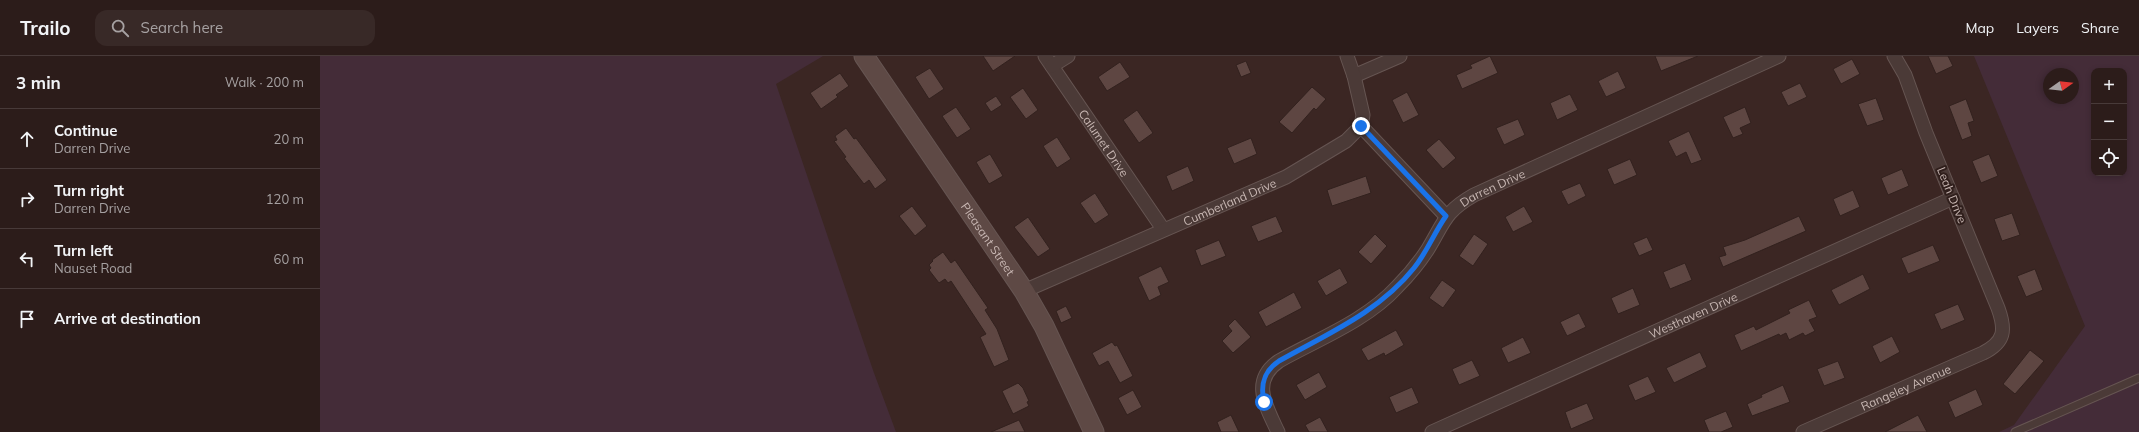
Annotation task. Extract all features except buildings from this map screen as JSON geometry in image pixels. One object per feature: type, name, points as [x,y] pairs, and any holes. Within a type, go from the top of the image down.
[{"type":"main road","name":"Pleasant Street","points":[[864,56],[1024,291],[1047,332],[1094,432]]},
{"type":"street","points":[[1049,61],[1068,56]]},
{"type":"street","points":[[1347,56],[1361,102],[1363,115],[1361,126],[1446,216]]},
{"type":"street","points":[[1354,76],[1400,56]]},
{"type":"street","name":"Darren Drive","points":[[1278,432],[1263,395],[1262,383],[1267,372],[1279,361],[1358,318],[1387,298],[1421,259],[1446,216],[1474,195],[1779,56]]},
{"type":"street","name":"Leah Drive","points":[[1894,56],[1905,76],[1998,308],[2003,326],[2002,335]]},
{"type":"street","name":"Calumet Drive","points":[[1049,61],[1163,229]]},
{"type":"street","name":"Cumberland Drive","points":[[1024,291],[1300,169],[1346,141],[1361,126]]},
{"type":"street","name":"Westhaven Drive","points":[[1432,432],[1953,198]]},
{"type":"street","name":"Rangeley Avenue","points":[[1803,432],[1983,353],[1992,348],[2002,335]]},
{"type":"lane","points":[[2015,432],[2139,378]]},
{"type":"shaded area","points":[[320,56],[823,56],[776,84],[874,373],[896,432],[320,432]]},
{"type":"shaded area","points":[[1974,56],[2139,56],[2139,432],[1999,432],[2014,425],[2085,326]]},
{"type":"route","points":[[1264,402],[1262,383],[1270,367],[1358,318],[1387,298],[1421,259],[1446,216],[1361,126]]}]
